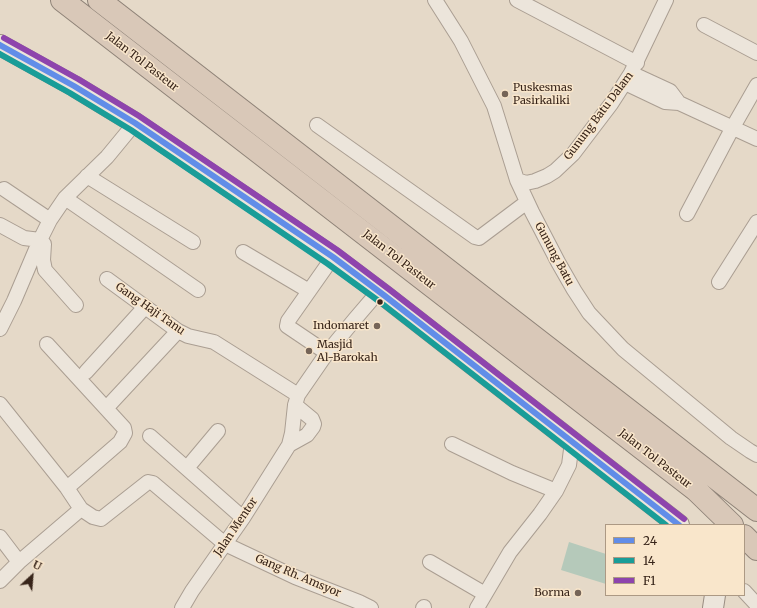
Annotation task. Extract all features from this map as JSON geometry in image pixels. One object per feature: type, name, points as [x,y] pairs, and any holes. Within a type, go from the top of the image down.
[{"type":"highway","name":"Jalan Tol Pasteur","points":[[62,0],[696,490],[731,524]]},
{"type":"highway","name":"Jalan Tol Pasteur","points":[[99,0],[757,510]]},
{"type":"highway","points":[[745,537],[757,549]]},
{"type":"main road","points":[[0,45],[74,86],[135,123],[332,257],[379,291],[678,524]]},
{"type":"main road","points":[[713,608],[715,596]]},
{"type":"street","name":"Gunung Batu","points":[[435,0],[461,41],[494,106],[517,180],[527,202],[558,262],[589,313],[623,349],[755,450]]},
{"type":"street","points":[[517,0],[631,73],[670,92],[680,103],[757,139]]},
{"type":"street","name":"Gunung Batu Dalam","points":[[517,180],[526,183],[547,176],[563,164],[584,140],[631,73],[666,0]]},
{"type":"street","points":[[704,25],[757,53]]},
{"type":"street","points":[[688,214],[733,127],[757,85]]},
{"type":"street","points":[[0,329],[50,220],[65,198],[111,153],[135,123]]},
{"type":"street","points":[[317,125],[477,238],[527,202]]},
{"type":"street","points":[[87,176],[193,242]]},
{"type":"street","points":[[4,189],[50,220]]},
{"type":"street","points":[[65,198],[198,290]]},
{"type":"street","points":[[719,282],[757,222]]},
{"type":"street","points":[[0,225],[24,238],[40,240],[44,244],[43,260],[45,270],[76,305]]},
{"type":"street","points":[[243,252],[309,291]]},
{"type":"street","points":[[327,353],[288,326],[288,321],[332,257]]},
{"type":"street","name":"Gang Haji Tanu","points":[[107,279],[178,331],[188,336],[214,342],[296,400]]},
{"type":"street","name":"Jalan Mentor","points":[[182,608],[192,591],[243,518],[289,445],[296,400],[327,353],[379,291]]},
{"type":"street","points":[[86,372],[145,307]]},
{"type":"street","points":[[111,403],[178,331]]},
{"type":"street","points":[[47,344],[124,428],[125,433],[120,442],[67,488]]},
{"type":"street","name":"Jalan Mentor","points":[[289,445],[307,435],[314,424],[312,419],[296,400]]},
{"type":"street","points":[[0,404],[67,488],[81,509],[0,581]]},
{"type":"street","points":[[187,468],[218,431]]},
{"type":"street","points":[[150,436],[243,518]]},
{"type":"street","points":[[477,608],[510,552],[556,491],[569,465],[572,442]]},
{"type":"street","points":[[452,444],[556,491]]},
{"type":"street","name":"Gang Rh. Amsyor","points":[[81,509],[93,517],[101,519],[150,482],[153,483],[225,544],[295,577],[371,608]]},
{"type":"street","points":[[0,537],[20,562]]},
{"type":"street","points":[[430,562],[485,594]]},
{"type":"street","points":[[745,592],[757,605]]},
{"type":"shaded area","points":[[569,542],[605,554],[605,584],[561,570]]},
{"type":"transit line","name":"F1","points":[[4,38],[78,79],[139,116],[337,250],[684,519]]},
{"type":"transit line","name":"24","points":[[0,45],[74,86],[135,123],[333,257],[678,524]]},
{"type":"transit line","name":"14","points":[[0,54],[70,93],[131,130],[328,264],[380,302],[665,524]]},
{"type":"place","name":"Puskesmas Pasirkaliki","points":[[505,94]]},
{"type":"place","name":"Indomaret","points":[[377,326]]},
{"type":"place","name":"Masjid Al-Barokah","points":[[309,351]]},
{"type":"place","name":"Borma","points":[[578,593]]}]
